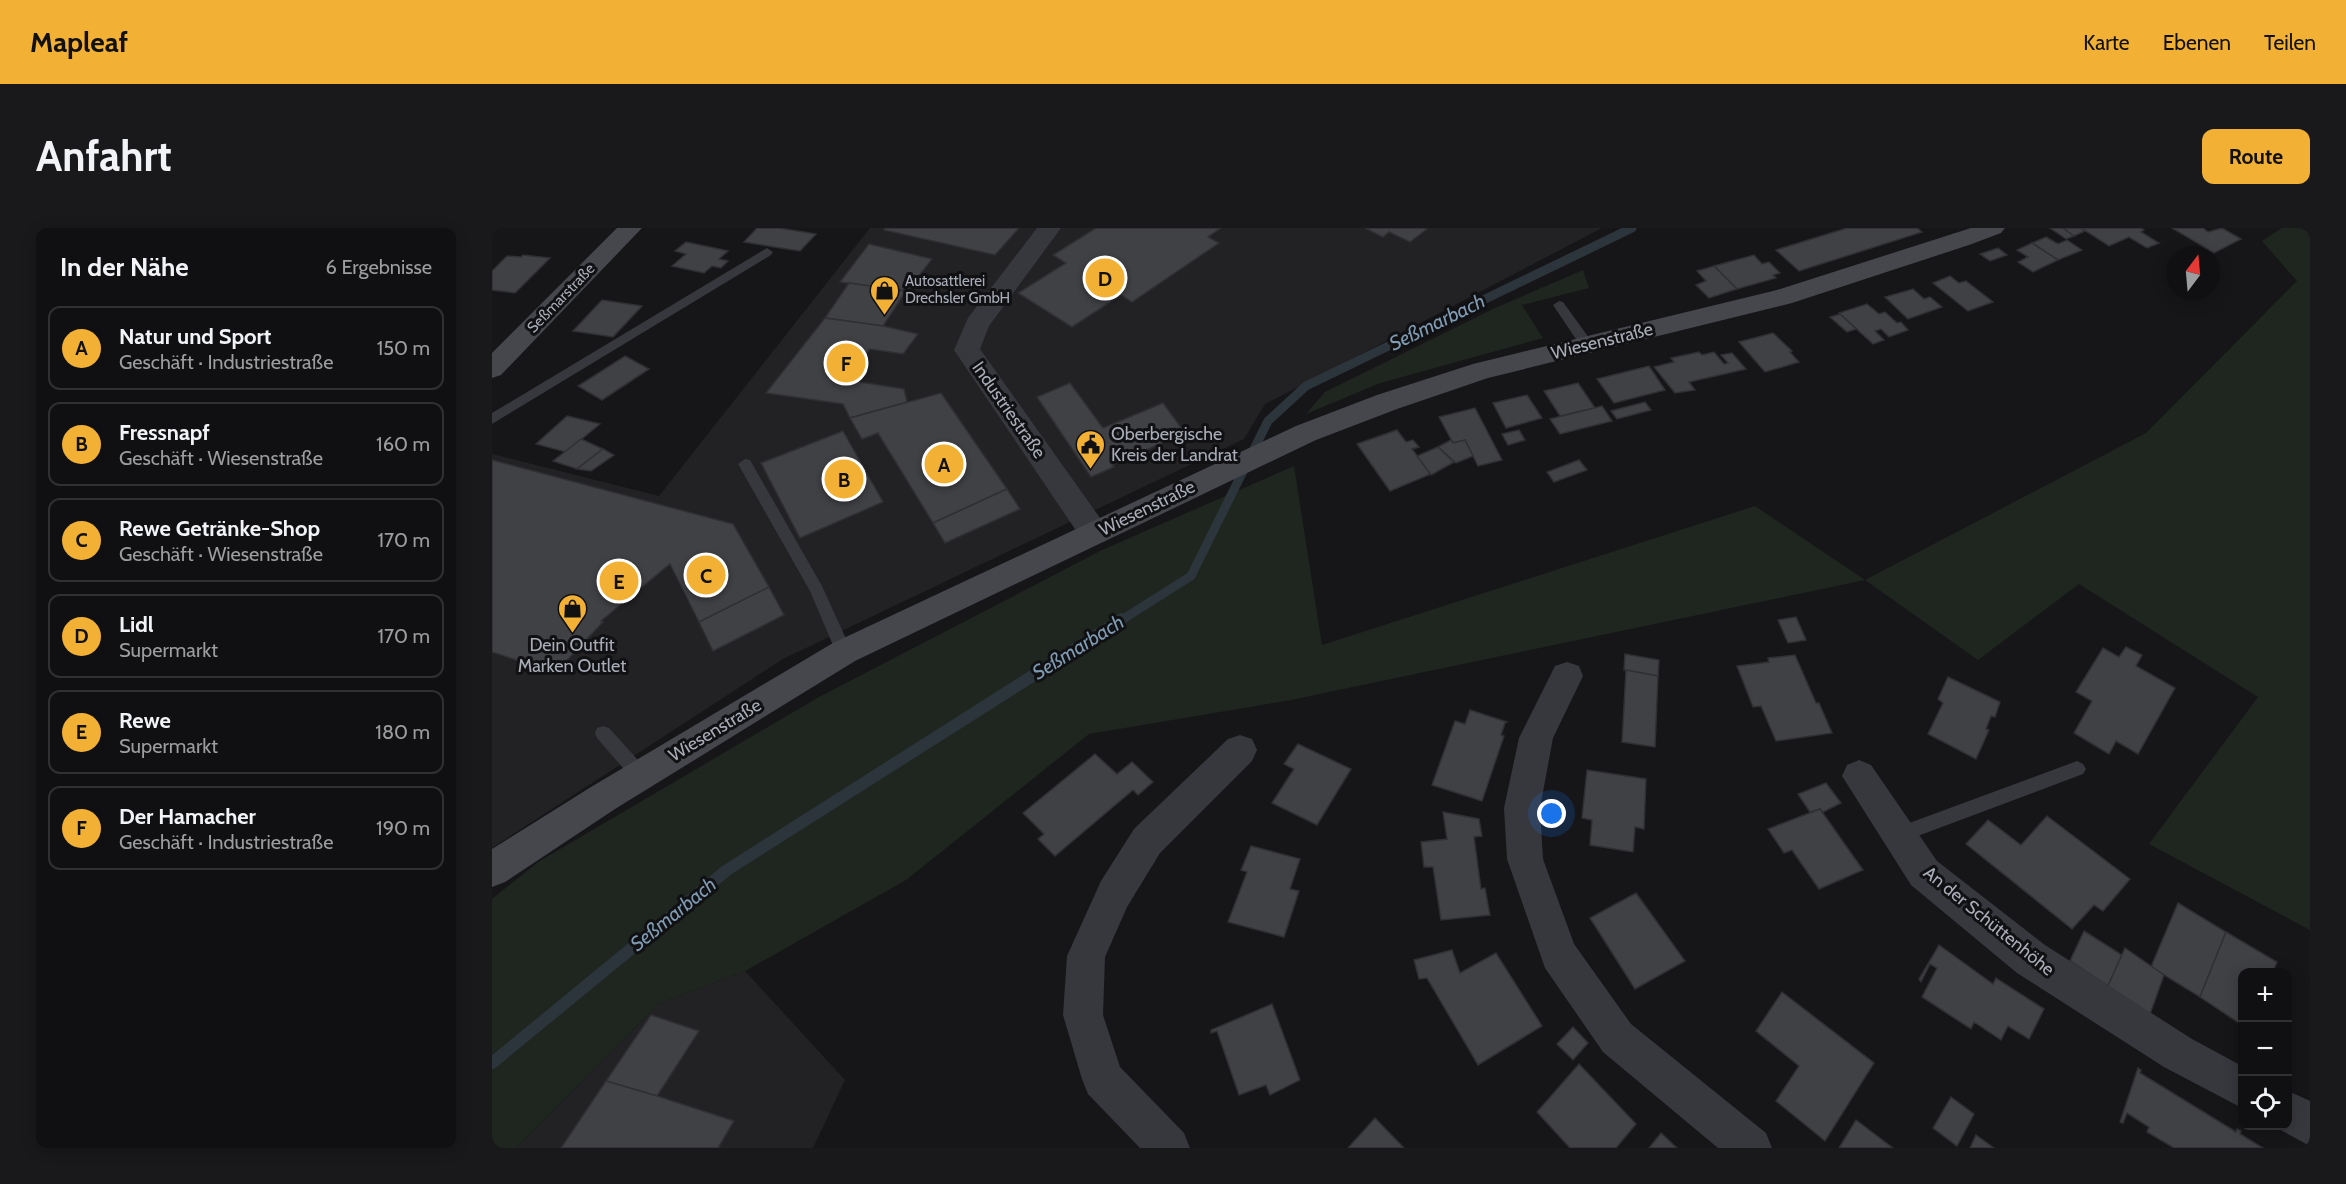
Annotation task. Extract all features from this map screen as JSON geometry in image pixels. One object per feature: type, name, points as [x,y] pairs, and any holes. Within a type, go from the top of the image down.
[{"type":"main road","name":"Seßmarstraße","points":[[492,369],[630,228]]},
{"type":"main road","name":"Wiesenstraße","points":[[492,870],[603,798],[844,652],[1306,434],[1387,402],[1482,370],[1783,297],[1993,228]]},
{"type":"street","name":"Industriestraße","points":[[1049,228],[977,324],[967,350],[1094,533]]},
{"type":"street","points":[[1567,676],[1536,738],[1522,808],[1525,859],[1559,955],[1617,1038],[1751,1148]]},
{"type":"street","points":[[1169,1148],[1103,1079],[1083,1015],[1086,956],[1114,894],[1147,841],[1240,750]]},
{"type":"street","name":"An der Schüttenhöhe","points":[[1860,776],[1924,873],[2031,959],[2178,1053],[2238,1086]]},
{"type":"street","points":[[2292,1114],[2310,1125]]},
{"type":"lane","points":[[492,419],[767,252]]},
{"type":"lane","points":[[1559,305],[1587,345]]},
{"type":"lane","points":[[745,464],[817,590],[844,652]]},
{"type":"lane","points":[[603,732],[641,776]]},
{"type":"lane","points":[[1899,835],[2077,769]]},
{"type":"shaded area","points":[[870,228],[1602,228],[1265,404],[1244,439],[783,659],[492,848],[492,454],[659,496]]},
{"type":"shaded area","points":[[2282,228],[2310,228],[2310,930],[2149,844],[2258,697],[2079,584],[1978,660],[1865,580],[2146,433],[2297,281],[2262,241]]},
{"type":"shaded area","points":[[1583,270],[1589,288],[1522,305],[1543,338],[1380,383],[1306,414],[1325,392],[1493,309]]},
{"type":"shaded area","points":[[1294,466],[1322,645],[1755,506],[1865,580],[1291,700],[1089,734],[906,880],[745,971],[658,1004],[516,1148],[492,1148],[492,899],[538,862],[819,697],[1102,550]]},
{"type":"shaded area","points":[[745,971],[845,1080],[813,1148],[516,1148],[658,1004]]},
{"type":"building","points":[[757,228],[779,228],[816,234],[800,251],[744,242]]},
{"type":"building","points":[[885,228],[1019,228],[995,255],[884,230]]},
{"type":"building","points":[[1096,228],[1221,228],[1208,237],[1219,243],[1132,302],[1121,295],[1072,327],[1018,293],[1066,263],[1053,255]]},
{"type":"building","points":[[1365,228],[1427,229],[1410,242],[1389,232],[1383,237]]},
{"type":"building","points":[[1847,228],[1917,228],[1922,232],[1799,271],[1776,250]]},
{"type":"building","points":[[2050,228],[2063,228],[2074,236],[2066,239]]},
{"type":"building","points":[[2063,228],[2081,228],[2085,231],[2074,236]]},
{"type":"building","points":[[2081,228],[2141,228],[2144,230],[2141,232],[2159,243],[2147,248],[2129,237],[2109,246]]},
{"type":"building","points":[[2172,228],[2203,228],[2208,232],[2222,228],[2241,239],[2220,250],[2220,246],[2202,246]]},
{"type":"building","points":[[2046,237],[2058,244],[2067,240],[2082,250],[2058,260],[2032,243]]},
{"type":"building","points":[[686,242],[728,251],[719,259],[728,261],[721,268],[712,266],[704,273],[672,266],[686,254],[675,251]]},
{"type":"building","points":[[2032,243],[2058,260],[2033,272],[2018,262],[2028,257],[2017,250]]},
{"type":"building","points":[[869,244],[932,259],[907,291],[840,282]]},
{"type":"building","points":[[1998,248],[2007,255],[1990,261],[1980,254]]},
{"type":"building","points":[[523,255],[550,258],[515,293],[492,290],[492,271],[507,256],[521,257]]},
{"type":"building","points":[[1754,255],[1762,264],[1769,262],[1780,273],[1773,275],[1776,278],[1737,289],[1714,266]]},
{"type":"building","points":[[1714,266],[1737,289],[1709,298],[1696,285],[1706,281],[1697,271]]},
{"type":"building","points":[[1950,276],[1959,283],[1966,281],[1993,302],[1968,311],[1933,283]]},
{"type":"building","points":[[849,283],[906,291],[883,326],[825,318]]},
{"type":"building","points":[[1913,289],[1924,299],[1930,297],[1942,307],[1908,319],[1885,297]]},
{"type":"building","points":[[602,300],[642,306],[613,337],[573,331]]},
{"type":"building","points":[[1867,304],[1879,314],[1885,312],[1897,323],[1901,322],[1908,330],[1889,337],[1881,329],[1875,331],[1884,340],[1873,344],[1839,313]]},
{"type":"building","points":[[1840,314],[1856,329],[1847,332],[1830,317]]},
{"type":"building","points":[[825,318],[883,326],[918,334],[903,354],[870,349],[847,380],[904,389],[907,402],[850,418],[843,404],[766,393]]},
{"type":"building","points":[[1773,333],[1792,351],[1790,352],[1799,362],[1765,372],[1739,342]]},
{"type":"building","points":[[1699,352],[1702,355],[1714,352],[1724,364],[1728,363],[1721,355],[1732,353],[1746,369],[1689,382],[1695,390],[1675,393],[1654,367],[1674,362],[1671,358]]},
{"type":"building","points":[[625,356],[649,369],[602,400],[578,386]]},
{"type":"building","points":[[1649,366],[1665,390],[1614,403],[1597,379]]},
{"type":"building","points":[[1070,383],[1103,428],[1163,403],[1185,433],[1112,465],[1114,467],[1091,477],[1037,397]]},
{"type":"building","points":[[1578,383],[1595,408],[1560,416],[1544,391]]},
{"type":"building","points":[[941,393],[1007,489],[933,523],[878,433],[862,439],[850,418]]},
{"type":"building","points":[[1527,395],[1542,418],[1506,428],[1493,403]]},
{"type":"building","points":[[1645,402],[1651,410],[1617,419],[1611,411]]},
{"type":"building","points":[[1602,406],[1612,421],[1560,434],[1550,419]]},
{"type":"building","points":[[1475,408],[1502,460],[1478,466],[1465,440],[1453,443],[1439,417]]},
{"type":"building","points":[[567,416],[600,424],[566,452],[536,444]]},
{"type":"building","points":[[1397,430],[1406,442],[1413,440],[1419,447],[1412,449],[1431,474],[1390,491],[1357,444]]},
{"type":"building","points":[[1519,430],[1525,440],[1508,445],[1502,434]]},
{"type":"building","points":[[843,431],[883,502],[800,538],[761,463]]},
{"type":"building","points":[[581,439],[603,449],[577,469],[553,461]]},
{"type":"building","points":[[1451,440],[1453,443],[1465,440],[1473,456],[1456,463],[1438,447]]},
{"type":"building","points":[[1438,447],[1454,462],[1431,475],[1417,456]]},
{"type":"building","points":[[603,449],[614,455],[591,471],[577,469]]},
{"type":"building","points":[[492,460],[733,524],[769,587],[699,622],[670,564],[601,621],[603,622],[555,673],[492,652]]},
{"type":"building","points":[[1579,460],[1587,470],[1554,482],[1547,472]]},
{"type":"building","points":[[1007,489],[1020,509],[945,543],[933,523]]},
{"type":"building","points":[[769,587],[784,615],[713,651],[699,622]]},
{"type":"building","points":[[1796,617],[1806,640],[1788,643],[1778,620]]},
{"type":"building","points":[[2126,647],[2142,655],[2136,666],[2175,688],[2138,754],[2116,741],[2109,754],[2074,733],[2092,701],[2076,692],[2103,648],[2119,657]]},
{"type":"building","points":[[1625,654],[1659,660],[1658,676],[1624,670]]},
{"type":"building","points":[[1795,655],[1832,733],[1776,741],[1761,706],[1753,707],[1737,666],[1769,662],[1768,658]]},
{"type":"building","points":[[1626,670],[1658,676],[1655,747],[1622,742]]},
{"type":"building","points":[[1948,677],[2000,702],[1995,717],[1991,716],[1986,729],[1989,730],[1976,759],[1928,734],[1943,703],[1938,699]]},
{"type":"building","points":[[1470,710],[1507,722],[1482,801],[1432,785],[1455,721],[1465,724]]},
{"type":"building","points":[[1298,744],[1351,769],[1317,825],[1272,803],[1294,769],[1284,764]]},
{"type":"building","points":[[1095,754],[1117,774],[1132,762],[1153,782],[1138,795],[1133,790],[1055,856],[1038,839],[1044,834],[1023,813]]},
{"type":"building","points":[[1587,770],[1646,779],[1644,829],[1635,827],[1633,852],[1590,845],[1592,820],[1582,818]]},
{"type":"building","points":[[1826,783],[1841,803],[1823,812],[1820,809],[1810,812],[1798,794]]},
{"type":"building","points":[[1820,809],[1863,870],[1819,889],[1792,850],[1784,853],[1768,829]]},
{"type":"building","points":[[1443,812],[1479,819],[1482,836],[1474,837],[1481,889],[1485,888],[1490,915],[1441,920],[1433,867],[1424,867],[1421,842],[1447,839]]},
{"type":"building","points":[[2047,816],[2130,879],[2103,911],[2094,905],[2072,929],[1966,844],[1988,820],[2021,845]]},
{"type":"building","points":[[1251,846],[1300,859],[1290,889],[1299,891],[1284,937],[1228,922],[1247,872],[1241,870]]},
{"type":"building","points":[[1636,893],[1685,961],[1635,989],[1590,918]]},
{"type":"building","points":[[2178,903],[2226,932],[2200,997],[2151,967]]},
{"type":"building","points":[[2084,931],[2122,955],[2108,986],[2070,961]]},
{"type":"building","points":[[2226,932],[2277,962],[2275,968],[2238,968],[2238,1022],[2200,997]]},
{"type":"building","points":[[1939,945],[1993,984],[1996,978],[2044,1009],[2029,1039],[2008,1026],[2001,1040],[1974,1022],[1971,1029],[1922,997],[1937,968],[1930,964],[1921,982],[1919,979]]},
{"type":"building","points":[[2125,948],[2164,975],[2150,1014],[2108,986]]},
{"type":"building","points":[[1452,950],[1460,973],[1496,953],[1542,1026],[1478,1065],[1427,978],[1419,979],[1414,960]]},
{"type":"building","points":[[1782,992],[1874,1063],[1825,1141],[1776,1101],[1799,1066],[1756,1031]]},
{"type":"building","points":[[1272,1004],[1300,1080],[1270,1095],[1266,1085],[1239,1095],[1217,1031],[1211,1033],[1211,1030]]},
{"type":"building","points":[[651,1015],[699,1031],[657,1096],[606,1081]]},
{"type":"building","points":[[1573,1027],[1588,1043],[1573,1060],[1557,1044]]},
{"type":"building","points":[[1579,1064],[1636,1124],[1616,1148],[1570,1148],[1537,1112]]},
{"type":"building","points":[[2138,1068],[2141,1070],[2140,1073],[2236,1132],[2237,1129],[2241,1131],[2240,1134],[2263,1148],[2174,1148],[2147,1132],[2149,1127],[2127,1113],[2123,1123],[2120,1122]]},
{"type":"building","points":[[606,1081],[734,1121],[718,1148],[561,1148]]},
{"type":"building","points":[[1951,1097],[1974,1114],[1957,1146],[1933,1128]]},
{"type":"building","points":[[1375,1118],[1404,1148],[1348,1148]]},
{"type":"building","points":[[1856,1120],[1893,1148],[1839,1148]]},
{"type":"building","points":[[1661,1133],[1677,1148],[1649,1148]]},
{"type":"building","points":[[1976,1135],[1994,1148],[1970,1148]]},
{"type":"waterway","name":"Seßmarbach","points":[[1120,621],[1191,576],[1268,421],[1306,386],[1632,228]]},
{"type":"waterway","name":"Seßmarbach","points":[[492,1063],[727,870],[1122,619]]},
{"type":"place","name":"Lidl","points":[[1105,278]]},
{"type":"place","name":"Autosattlerei Drechsler GmbH","points":[[884,316]]},
{"type":"place","name":"Der Hamacher","points":[[846,363]]},
{"type":"place","name":"Natur und Sport","points":[[944,464]]},
{"type":"place","name":"Oberbergische Kreis der Landrat","points":[[1090,470]]},
{"type":"place","name":"Fressnapf","points":[[844,479]]},
{"type":"place","name":"Rewe Getränke-Shop","points":[[706,575]]},
{"type":"place","name":"Rewe","points":[[619,581]]},
{"type":"place","name":"Dein Outfit Marken Outlet","points":[[572,634]]}]
